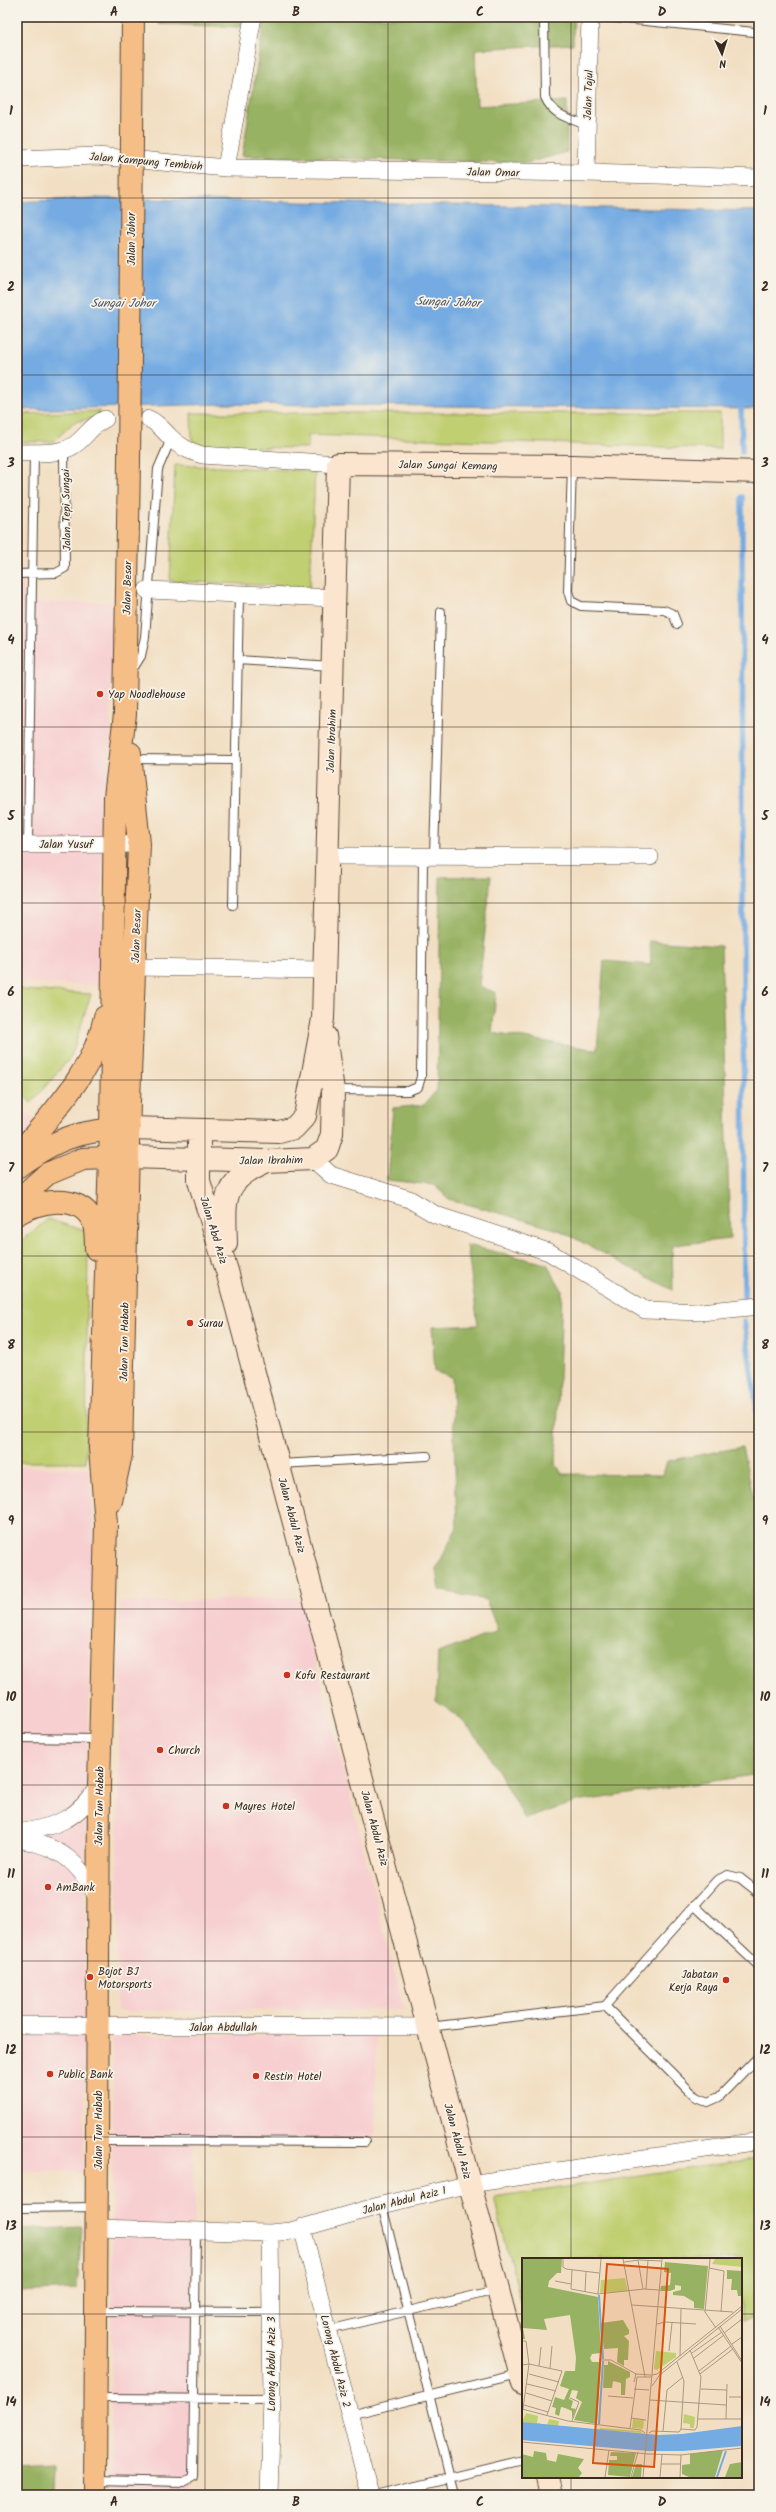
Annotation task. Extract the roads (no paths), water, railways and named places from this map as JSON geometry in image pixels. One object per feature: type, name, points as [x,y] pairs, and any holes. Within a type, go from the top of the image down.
[{"type":"main road","name":"Jalan Johor","points":[[129,461],[133,17]]},
{"type":"main road","name":"Jalan Besar","points":[[120,1129],[112,983],[115,797],[125,714],[129,461]]},
{"type":"main road","name":"Jalan Besar","points":[[119,1157],[120,1129],[135,968],[138,844],[125,714]]},
{"type":"main road","points":[[17,1156],[80,1078],[102,1033],[112,983]]},
{"type":"main road","points":[[17,1167],[63,1139],[90,1131],[120,1129]]},
{"type":"main road","points":[[17,1201],[47,1174],[83,1159],[119,1157]]},
{"type":"main road","name":"Jalan Tun Habab","points":[[95,2487],[99,1785],[106,1524],[100,1448],[104,1310],[119,1157]]},
{"type":"main road","name":"Jalan Tun Habab","points":[[106,1524],[121,1454],[119,1157]]},
{"type":"main road","points":[[17,1214],[36,1204],[53,1202],[78,1207],[89,1216],[95,1228],[97,1262],[104,1310]]},
{"type":"street","points":[[226,168],[253,17]]},
{"type":"street","name":"Jalan Tajul","points":[[586,173],[590,17]]},
{"type":"street","name":"Jalan Kampung Tembioh","points":[[17,159],[98,156],[226,168]]},
{"type":"street","name":"Jalan Omar","points":[[226,168],[586,173],[759,178]]},
{"type":"street","points":[[17,453],[64,450],[75,445],[96,423],[105,419]]},
{"type":"street","name":"Jalan Sungai Kemang","points":[[149,419],[156,422],[171,439],[186,450],[202,455],[338,464],[572,466],[759,472]]},
{"type":"street","name":"Jalan Ibrahim","points":[[119,1157],[266,1161],[313,1159],[327,1149],[332,1134],[333,1090],[323,1019],[338,464]]},
{"type":"street","points":[[147,590],[334,598]]},
{"type":"street","name":"Jalan Yusuf","points":[[23,845],[138,844]]},
{"type":"street","points":[[328,856],[650,857]]},
{"type":"street","points":[[135,968],[324,970]]},
{"type":"street","name":"Jalan Ibrahim","points":[[120,1129],[279,1132],[294,1128],[304,1116],[323,1019]]},
{"type":"street","name":"Jalan Abd Aziz","points":[[199,1130],[199,1181],[227,1271]]},
{"type":"street","points":[[313,1159],[331,1175],[409,1199],[436,1215],[549,1252],[645,1310],[701,1312],[759,1306]]},
{"type":"street","name":"Jalan Abd Aziz","points":[[227,1271],[225,1216],[227,1196],[235,1179],[266,1161]]},
{"type":"street","name":"Jalan Abdul Aziz","points":[[227,1271],[522,2379]]},
{"type":"street","points":[[17,1833],[57,1825],[74,1816],[88,1803],[99,1785]]},
{"type":"street","points":[[17,1839],[41,1842],[73,1862],[87,1878],[98,1900]]},
{"type":"street","name":"Jalan Abdullah","points":[[17,2025],[98,2027],[428,2027]]},
{"type":"street","name":"Jalan Abdul Aziz 1","points":[[97,2228],[196,2232],[270,2233],[291,2231],[382,2205],[470,2184],[759,2141]]},
{"type":"street","name":"Lorong Abdul Aziz 2","points":[[302,2227],[370,2495]]},
{"type":"street","name":"Lorong Abdul Aziz 3","points":[[269,2495],[272,2399],[270,2233]]},
{"type":"street","points":[[548,2478],[552,2495]]},
{"type":"lane","points":[[544,17],[545,97],[549,108],[555,112],[587,125]]},
{"type":"lane","points":[[606,17],[754,32]]},
{"type":"lane","points":[[126,681],[142,650],[158,468],[171,439]]},
{"type":"lane","name":"Jalan Tepi Sungai","points":[[17,574],[61,572],[67,562],[64,450]]},
{"type":"lane","points":[[23,845],[32,574],[34,452]]},
{"type":"lane","points":[[572,466],[568,592],[571,601],[581,606],[664,610],[673,614],[677,624]]},
{"type":"lane","points":[[233,905],[239,594]]},
{"type":"lane","points":[[333,1090],[408,1091],[418,1087],[422,1077],[428,856],[441,612]]},
{"type":"lane","points":[[238,660],[333,666]]},
{"type":"lane","points":[[130,759],[236,760]]},
{"type":"lane","points":[[279,1464],[427,1456]]},
{"type":"lane","points":[[17,1738],[100,1739]]},
{"type":"lane","points":[[428,2027],[605,2006],[717,1880],[728,1875],[740,1878],[759,1893]]},
{"type":"lane","points":[[694,1905],[759,1966]]},
{"type":"lane","points":[[605,2006],[696,2097],[708,2102],[720,2097],[759,2056]]},
{"type":"lane","points":[[98,2140],[365,2142]]},
{"type":"lane","points":[[382,2205],[454,2495]]},
{"type":"lane","points":[[17,2208],[97,2207]]},
{"type":"lane","points":[[95,2487],[189,2480],[195,2471],[196,2232]]},
{"type":"lane","points":[[328,2330],[498,2290]]},
{"type":"lane","points":[[97,2311],[272,2312]]},
{"type":"lane","points":[[349,2415],[429,2395],[522,2379]]},
{"type":"lane","points":[[96,2398],[272,2399]]},
{"type":"lane","points":[[379,2495],[522,2460]]},
{"type":"water","name":"Sungai Johor","points":[[92,198],[759,211],[759,409],[223,404],[17,410],[17,202]]},
{"type":"waterway","points":[[741,402],[742,452]]},
{"type":"waterway","points":[[742,497],[744,1297]]},
{"type":"waterway","points":[[744,1321],[759,1423]]},
{"type":"place","name":"Yap Noodlehouse","points":[[100,694]]},
{"type":"place","name":"Surau","points":[[190,1323]]},
{"type":"place","name":"Kofu Restaurant","points":[[287,1675]]},
{"type":"place","name":"Church","points":[[160,1750]]},
{"type":"place","name":"Mayres Hotel","points":[[226,1806]]},
{"type":"place","name":"AmBank","points":[[48,1887]]},
{"type":"place","name":"Bojot BJ Motorsports","points":[[90,1977]]},
{"type":"place","name":"Jabatan Kerja Raya","points":[[726,1980]]},
{"type":"place","name":"Public Bank","points":[[50,2074]]},
{"type":"place","name":"Restin Hotel","points":[[256,2076]]}]
